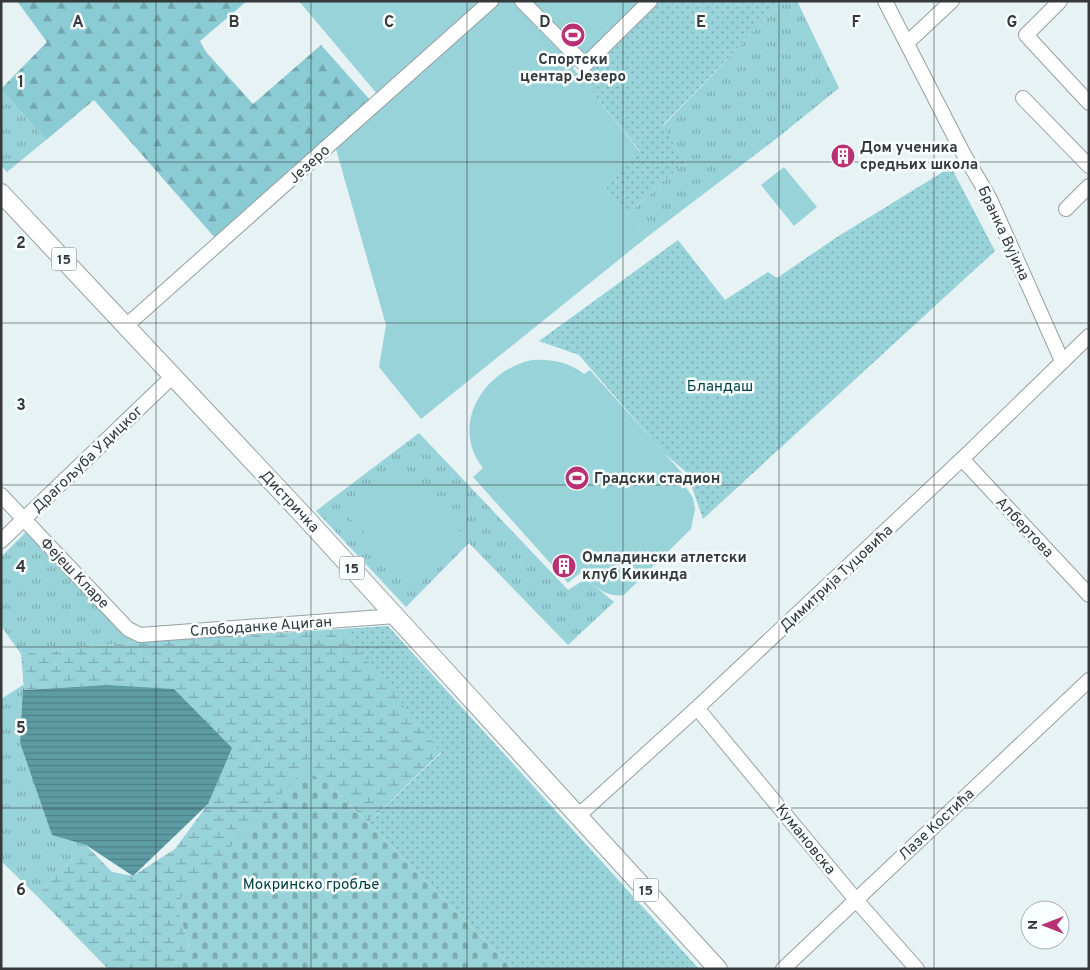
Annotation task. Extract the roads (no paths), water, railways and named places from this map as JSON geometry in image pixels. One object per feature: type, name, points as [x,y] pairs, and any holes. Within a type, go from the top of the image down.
[{"type":"main road","name":"Дистричка","points":[[1,193],[396,616],[577,814]]},
{"type":"main road","name":"15","points":[[577,814],[718,969]]},
{"type":"street","name":"Језеро","points":[[127,326],[491,1]]},
{"type":"street","points":[[522,1],[585,65],[650,1]]},
{"type":"street","name":"Бранка Вујина","points":[[885,1],[963,153],[989,197],[1062,361]]},
{"type":"street","points":[[907,43],[952,1]]},
{"type":"street","points":[[1058,3],[1026,36],[1089,103]]},
{"type":"street","points":[[1023,98],[1089,166]]},
{"type":"street","points":[[1066,209],[1089,186]]},
{"type":"street","name":"Димитрија Туцовића","points":[[577,814],[698,708],[962,459],[1089,336]]},
{"type":"street","name":"Драгољуба Удицког","points":[[1,541],[173,376]]},
{"type":"street","name":"Албертова","points":[[962,459],[1089,595]]},
{"type":"street","name":"Фејеш Кларе","points":[[1,495],[128,629]]},
{"type":"street","name":"Слободанке Ациган","points":[[128,629],[140,635],[396,616]]},
{"type":"street","name":"Лазе Костића","points":[[784,969],[1089,680]]},
{"type":"street","name":"Кумановска","points":[[698,708],[856,900],[917,969]]},
{"type":"place","name":"Спортски центар Језеро","points":[[573,35]]},
{"type":"place","name":"Дом ученика средњих школа","points":[[843,156]]},
{"type":"place","name":"Градски стадион","points":[[577,478]]},
{"type":"place","name":"Омладински атлетски клуб Кикинда","points":[[564,566]]},
{"type":"park label","name":"Бландаш","points":[[720,386]]},
{"type":"park label","name":"Мокринско гробље","points":[[311,884]]}]
